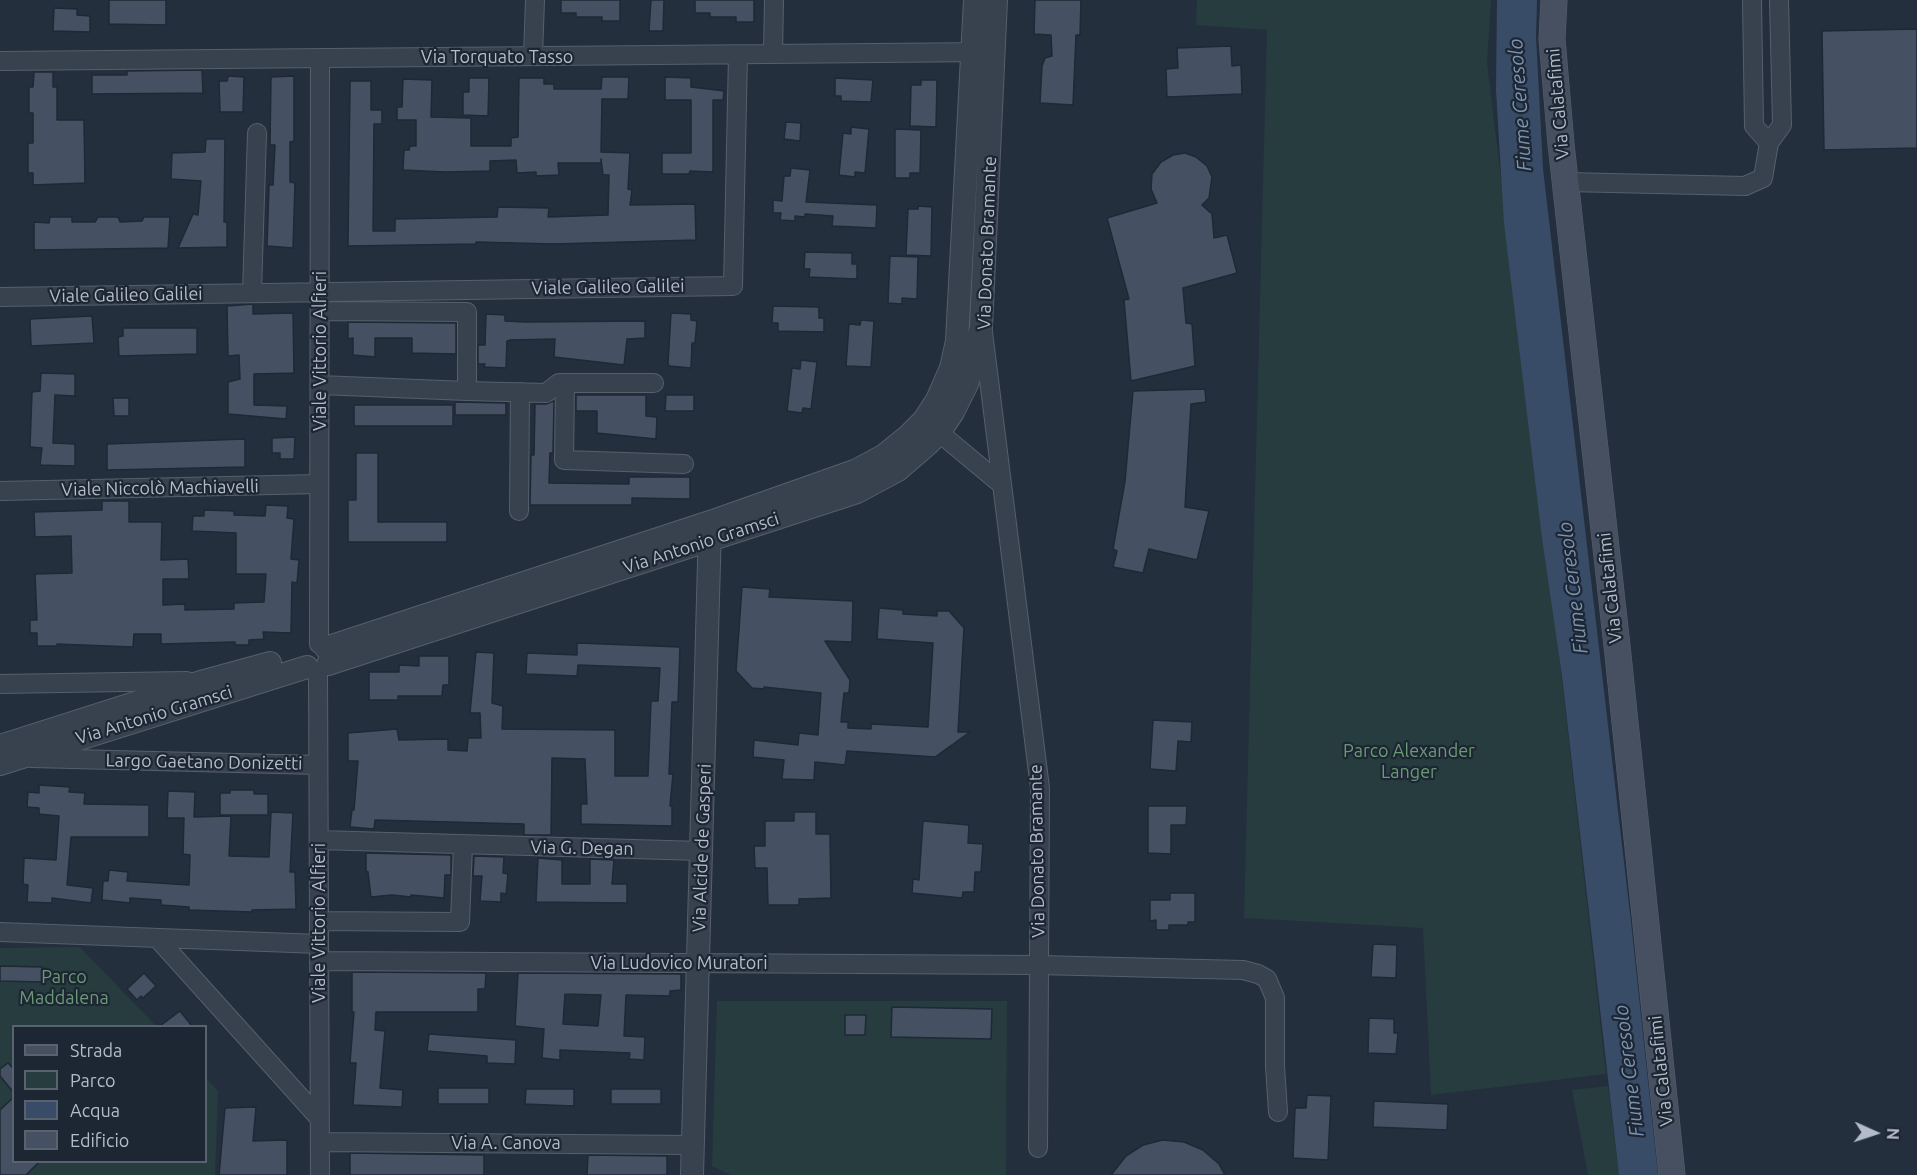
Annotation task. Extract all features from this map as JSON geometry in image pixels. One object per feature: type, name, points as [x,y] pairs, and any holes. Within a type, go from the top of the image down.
[{"type":"main road","name":"Via Calatafimi","points":[[1554,0],[1552,39],[1555,81],[1672,1175]]},
{"type":"street","points":[[532,56],[535,0]]},
{"type":"street","points":[[772,54],[774,0]]},
{"type":"street","name":"Via Donato Bramante","points":[[975,0],[983,52],[981,315],[1040,788],[1038,1148]]},
{"type":"street","name":"Via Donato Bramante","points":[[959,324],[983,52],[996,0]]},
{"type":"street","points":[[1752,0],[1754,126],[1769,143]]},
{"type":"street","points":[[1566,182],[1745,186],[1763,178],[1769,143],[1782,126],[1779,0]]},
{"type":"street","name":"Via Torquato Tasso","points":[[0,61],[983,52]]},
{"type":"street","name":"Viale Galileo Galilei","points":[[0,297],[733,286],[738,55]]},
{"type":"street","name":"Viale Vittorio Alfieri","points":[[320,58],[320,484],[317,658],[320,1175]]},
{"type":"street","points":[[252,292],[257,133]]},
{"type":"street","points":[[320,311],[467,312],[467,391]]},
{"type":"street","name":"Via Antonio Gramsci","points":[[6,756],[710,531],[870,486],[898,470],[931,426],[953,412],[967,384],[978,346],[981,315]]},
{"type":"street","name":"Via Antonio Gramsci","points":[[931,426],[937,400],[953,360],[959,324]]},
{"type":"street","points":[[320,385],[546,393],[559,383],[566,382],[654,383]]},
{"type":"street","points":[[566,382],[564,460],[684,464]]},
{"type":"street","points":[[519,511],[520,392]]},
{"type":"street","points":[[931,426],[1001,484]]},
{"type":"street","name":"Viale Niccolò Machiavelli","points":[[0,491],[320,484]]},
{"type":"street","name":"Via Alcide de Gasperi","points":[[692,1175],[710,531]]},
{"type":"street","name":"Via Antonio Gramsci","points":[[6,756],[204,681],[317,658]]},
{"type":"street","points":[[0,684],[204,681]]},
{"type":"street","name":"Largo Gaetano Donizetti","points":[[6,756],[318,765]]},
{"type":"street","name":"Via G. Degan","points":[[319,840],[702,851]]},
{"type":"street","points":[[319,921],[460,922],[463,845]]},
{"type":"street","name":"Via Ludovico Muratori","points":[[0,932],[158,939],[319,952],[698,964],[1039,965],[1243,970],[1267,979],[1275,998],[1278,1112]]},
{"type":"street","points":[[158,939],[320,1119]]},
{"type":"street","name":"Via A. Canova","points":[[320,1142],[693,1144]]},
{"type":"green space","name":"Parco Alexander Langer","points":[[1197,0],[1491,0],[1487,63],[1561,671],[1606,1074],[1431,1095],[1423,928],[1244,918],[1267,30],[1196,25]]},
{"type":"green space","name":"Parco Maddalena","points":[[80,947],[155,1025],[12,1025],[12,1163],[207,1163],[207,1079],[218,1091],[215,1175],[0,1175],[0,948]]},
{"type":"green space","points":[[717,1001],[1007,1001],[1006,1175],[731,1175],[712,1166]]},
{"type":"green space","points":[[1608,1086],[1619,1175],[1588,1175],[1572,1090]]},
{"type":"water","name":"Fiume Ceresolo","points":[[1497,0],[1537,0],[1536,37],[1543,169],[1631,922],[1658,1175],[1619,1175],[1562,676],[1542,538],[1504,223],[1496,90]]},
{"type":"building","points":[[109,0],[166,0],[166,25],[109,24]]},
{"type":"building","points":[[561,0],[620,0],[620,21],[602,21],[602,17],[576,17],[576,13],[561,13]]},
{"type":"building","points":[[651,0],[664,0],[663,31],[649,31]]},
{"type":"building","points":[[695,0],[754,0],[754,22],[736,22],[736,17],[710,17],[710,13],[695,13]]},
{"type":"building","points":[[1035,0],[1081,0],[1080,35],[1076,35],[1073,105],[1040,103],[1042,66],[1045,58],[1052,56],[1051,35],[1034,34]]},
{"type":"building","points":[[54,8],[77,9],[77,15],[90,16],[90,32],[53,31]]},
{"type":"building","points":[[1917,29],[1917,148],[1824,150],[1822,31]]},
{"type":"building","points":[[1231,46],[1232,66],[1241,65],[1242,94],[1167,97],[1166,69],[1178,68],[1177,48]]},
{"type":"building","points":[[202,70],[203,93],[92,94],[92,75],[127,75],[127,71]]},
{"type":"building","points":[[34,72],[53,72],[53,87],[57,87],[57,120],[84,120],[85,183],[33,185],[33,173],[28,173],[28,143],[33,143],[33,113],[29,113],[29,87],[33,87]]},
{"type":"building","points":[[228,76],[244,77],[243,112],[220,112],[219,81],[227,81]]},
{"type":"building","points":[[294,76],[294,141],[290,142],[290,182],[295,183],[293,248],[267,246],[269,185],[273,185],[275,145],[270,145],[271,77]]},
{"type":"building","points":[[602,77],[629,77],[628,99],[602,99],[601,152],[630,153],[628,189],[632,190],[630,205],[695,204],[696,240],[348,246],[350,81],[371,81],[371,110],[382,110],[382,124],[374,124],[373,231],[395,231],[395,219],[497,217],[498,207],[549,208],[548,217],[608,215],[609,175],[603,175],[601,159],[601,163],[558,163],[559,175],[536,176],[536,172],[517,173],[516,160],[490,161],[490,171],[403,170],[404,150],[409,150],[410,146],[416,146],[416,120],[397,120],[397,107],[402,107],[403,79],[432,80],[431,117],[471,118],[471,146],[511,146],[511,138],[518,137],[519,78],[544,78],[544,84],[554,84],[554,89],[601,89]]},
{"type":"building","points":[[665,77],[691,78],[691,87],[724,91],[723,100],[713,100],[713,172],[690,171],[689,174],[662,174],[662,153],[691,153],[691,100],[665,100]]},
{"type":"building","points":[[469,78],[489,78],[488,116],[463,115],[463,92],[469,92]]},
{"type":"building","points":[[835,78],[873,80],[871,102],[841,101],[841,96],[835,96]]},
{"type":"building","points":[[921,80],[937,80],[936,127],[910,126],[911,85],[921,85]]},
{"type":"building","points":[[786,122],[801,123],[800,141],[784,139]]},
{"type":"building","points":[[851,127],[869,129],[865,173],[855,172],[855,177],[839,175],[843,133],[851,134]]},
{"type":"building","points":[[895,129],[921,130],[920,173],[910,173],[910,178],[895,178]]},
{"type":"building","points":[[206,139],[225,139],[224,222],[227,222],[227,247],[178,248],[193,214],[198,215],[201,181],[171,179],[172,153],[205,152]]},
{"type":"building","points":[[1185,153],[1196,157],[1207,166],[1212,177],[1209,198],[1202,205],[1212,214],[1214,238],[1227,235],[1237,273],[1183,288],[1186,323],[1192,324],[1195,366],[1131,381],[1124,300],[1129,299],[1107,218],[1157,203],[1151,189],[1152,174],[1161,162],[1173,155]]},
{"type":"building","points":[[791,168],[810,170],[806,202],[877,205],[876,228],[832,226],[833,216],[805,214],[805,217],[795,216],[795,221],[780,220],[781,213],[773,213],[773,200],[782,201],[784,176],[790,176]]},
{"type":"building","points":[[918,206],[932,207],[931,256],[906,255],[908,209],[918,209]]},
{"type":"building","points":[[50,217],[72,217],[72,222],[95,222],[98,217],[118,217],[120,222],[142,221],[144,217],[170,217],[168,248],[34,250],[34,222],[49,223]]},
{"type":"building","points":[[805,252],[852,253],[852,264],[857,264],[857,279],[809,277],[810,269],[804,269]]},
{"type":"building","points":[[890,256],[918,257],[917,299],[902,298],[902,304],[888,303]]},
{"type":"building","points":[[253,304],[253,314],[293,313],[294,373],[254,374],[254,405],[287,406],[286,419],[228,414],[228,382],[240,379],[239,355],[228,356],[227,306]]},
{"type":"building","points":[[773,306],[819,307],[819,318],[824,318],[824,332],[778,331],[778,323],[772,323]]},
{"type":"building","points":[[671,313],[691,314],[691,320],[697,321],[695,343],[692,343],[691,368],[669,366]]},
{"type":"building","points":[[486,314],[505,315],[505,321],[525,322],[645,321],[645,338],[627,339],[624,365],[554,357],[555,339],[507,341],[506,368],[484,367],[485,364],[478,364],[478,345],[485,345]]},
{"type":"building","points":[[92,316],[94,343],[31,346],[30,319]]},
{"type":"building","points":[[861,320],[874,321],[871,367],[846,366],[849,324],[860,325]]},
{"type":"building","points":[[348,322],[456,323],[456,354],[412,353],[412,338],[375,338],[375,357],[353,355],[353,338],[348,339]]},
{"type":"building","points":[[123,328],[197,328],[197,354],[119,356],[118,337],[123,336]]},
{"type":"building","points":[[801,360],[817,362],[811,409],[803,408],[802,413],[787,411],[792,368],[800,369]]},
{"type":"building","points":[[41,373],[75,374],[75,396],[55,395],[53,443],[75,444],[75,466],[40,465],[42,448],[30,447],[32,392],[40,391]]},
{"type":"building","points":[[1205,389],[1206,402],[1191,404],[1185,507],[1209,511],[1197,560],[1149,549],[1143,573],[1113,567],[1117,551],[1113,549],[1125,481],[1133,391]]},
{"type":"building","points":[[576,395],[646,395],[646,416],[657,417],[656,439],[597,433],[597,411],[576,411]]},
{"type":"building","points":[[666,395],[694,395],[694,411],[665,411]]},
{"type":"building","points":[[113,398],[129,398],[129,416],[114,416]]},
{"type":"building","points":[[554,401],[553,453],[550,453],[549,483],[629,484],[629,477],[690,477],[690,499],[632,498],[632,505],[530,505],[535,404]]},
{"type":"building","points":[[455,402],[506,403],[506,415],[455,415]]},
{"type":"building","points":[[354,405],[453,405],[453,426],[354,426]]},
{"type":"building","points":[[295,437],[294,459],[280,459],[280,453],[272,453],[272,438]]},
{"type":"building","points":[[245,439],[245,467],[107,470],[107,444]]},
{"type":"building","points":[[356,453],[378,453],[378,522],[447,522],[447,542],[348,542],[348,500],[356,500]]},
{"type":"building","points":[[102,501],[129,501],[129,522],[162,522],[161,560],[188,559],[189,579],[163,579],[163,605],[185,604],[185,610],[234,609],[234,603],[264,602],[266,574],[236,574],[236,533],[192,531],[193,516],[204,516],[204,510],[234,511],[234,515],[265,516],[266,505],[288,506],[287,518],[294,519],[291,559],[299,560],[297,583],[292,582],[291,633],[263,632],[264,639],[249,640],[249,645],[235,645],[235,642],[161,644],[161,634],[134,634],[133,647],[57,644],[57,646],[37,646],[37,633],[30,633],[30,620],[37,620],[35,574],[72,573],[71,536],[35,537],[34,512],[102,510]]},
{"type":"building","points":[[742,587],[770,589],[769,597],[853,601],[852,642],[825,641],[850,680],[849,693],[844,693],[841,722],[848,722],[848,728],[871,729],[871,724],[928,727],[933,643],[877,639],[879,608],[903,610],[903,614],[937,616],[937,611],[949,611],[964,628],[958,732],[970,732],[935,757],[847,751],[845,765],[815,762],[814,780],[782,779],[784,760],[753,757],[754,740],[798,745],[799,733],[818,735],[821,693],[764,687],[764,689],[752,688],[736,671]]},
{"type":"building","points":[[577,643],[680,647],[678,702],[672,702],[669,774],[673,774],[670,806],[672,806],[672,826],[581,824],[581,804],[587,804],[585,759],[552,758],[551,835],[524,835],[524,824],[375,820],[374,829],[350,827],[352,810],[354,810],[358,761],[348,761],[348,733],[397,729],[399,740],[448,739],[448,750],[467,751],[468,738],[481,738],[480,713],[470,713],[476,652],[494,653],[492,703],[503,706],[502,729],[615,730],[615,776],[648,776],[651,701],[658,701],[660,668],[578,665],[577,676],[526,674],[527,653],[577,655]]},
{"type":"building","points":[[419,656],[449,656],[449,685],[443,685],[442,696],[398,696],[398,700],[369,700],[369,672],[399,672],[399,665],[419,666]]},
{"type":"building","points":[[1153,720],[1192,722],[1191,742],[1178,741],[1176,771],[1150,769]]},
{"type":"building","points":[[39,785],[70,787],[69,792],[85,793],[84,804],[149,805],[149,837],[71,837],[67,885],[93,888],[91,903],[52,898],[52,903],[27,902],[28,885],[23,884],[24,858],[56,860],[59,816],[39,814],[39,808],[27,807],[28,792],[39,793]]},
{"type":"building","points":[[230,790],[254,790],[254,794],[268,794],[268,815],[220,815],[220,793],[230,793]]},
{"type":"building","points":[[168,791],[195,792],[194,817],[231,816],[229,856],[269,857],[271,812],[293,813],[290,872],[295,872],[296,909],[252,910],[252,912],[189,910],[189,907],[161,905],[161,900],[130,898],[130,903],[102,900],[103,881],[108,881],[109,870],[128,872],[127,881],[189,885],[190,855],[183,854],[184,818],[167,818]]},
{"type":"building","points":[[1148,806],[1187,806],[1186,825],[1171,825],[1171,854],[1148,853]]},
{"type":"building","points":[[794,812],[816,812],[816,834],[830,834],[831,898],[799,899],[799,905],[768,905],[767,868],[755,868],[754,846],[765,846],[765,821],[794,821]]},
{"type":"building","points":[[923,821],[969,825],[968,843],[983,844],[981,872],[975,872],[974,892],[963,892],[962,898],[912,893],[913,879],[919,880]]},
{"type":"building","points":[[366,853],[451,855],[451,875],[445,875],[444,898],[411,895],[411,897],[392,895],[371,897],[366,871]]},
{"type":"building","points":[[474,856],[504,857],[503,873],[508,874],[506,894],[501,893],[501,902],[480,901],[482,876],[473,876]]},
{"type":"building","points":[[538,858],[562,860],[562,884],[590,884],[590,859],[614,860],[612,884],[627,884],[627,903],[536,902]]},
{"type":"building","points":[[1170,893],[1195,893],[1195,922],[1188,922],[1188,925],[1169,925],[1169,930],[1156,930],[1156,920],[1150,921],[1150,900],[1170,900]]},
{"type":"building","points":[[1373,944],[1397,945],[1396,978],[1371,977]]},
{"type":"building","points":[[0,966],[42,967],[42,982],[0,981]]},
{"type":"building","points":[[352,972],[486,973],[485,989],[478,989],[478,1012],[376,1012],[375,1030],[385,1031],[380,1088],[403,1090],[402,1107],[353,1105],[356,1063],[350,1063],[354,1012],[352,1012]]},
{"type":"building","points":[[144,973],[156,986],[143,998],[141,996],[137,1000],[127,989]]},
{"type":"building","points":[[518,973],[681,974],[681,990],[670,991],[670,996],[626,995],[624,1036],[645,1037],[644,1060],[629,1059],[630,1053],[560,1050],[560,1060],[542,1058],[544,1029],[515,1026]],"holes":[[[565,994],[601,995],[598,1026],[563,1024]]]},
{"type":"building","points":[[892,1007],[992,1009],[991,1039],[891,1037]]},
{"type":"building","points":[[180,1011],[191,1025],[161,1025]]},
{"type":"building","points":[[845,1015],[866,1015],[865,1035],[845,1035]]},
{"type":"building","points":[[1369,1018],[1394,1019],[1394,1033],[1398,1033],[1396,1054],[1368,1053]]},
{"type":"building","points":[[429,1034],[516,1040],[515,1064],[487,1063],[487,1056],[427,1051]]},
{"type":"building","points":[[8,1063],[12,1067],[12,1091],[0,1076],[0,1069]]},
{"type":"building","points":[[438,1088],[489,1088],[489,1104],[438,1104]]},
{"type":"building","points":[[526,1089],[574,1089],[574,1106],[525,1104]]},
{"type":"building","points":[[611,1089],[661,1089],[661,1104],[611,1104]]},
{"type":"building","points":[[1307,1095],[1331,1096],[1328,1160],[1293,1158],[1295,1108],[1306,1108]]},
{"type":"building","points":[[12,1099],[12,1163],[38,1163],[26,1175],[0,1175],[0,1110]]},
{"type":"building","points":[[1374,1101],[1448,1104],[1447,1130],[1373,1127]]},
{"type":"building","points":[[256,1107],[253,1141],[287,1140],[287,1175],[219,1175],[225,1108]]},
{"type":"building","points":[[1163,1140],[1184,1142],[1203,1150],[1219,1164],[1225,1175],[1111,1175],[1126,1156],[1143,1145]]},
{"type":"building","points":[[350,1153],[484,1155],[484,1175],[350,1175]]},
{"type":"building","points":[[588,1155],[667,1156],[667,1175],[587,1175]]}]
